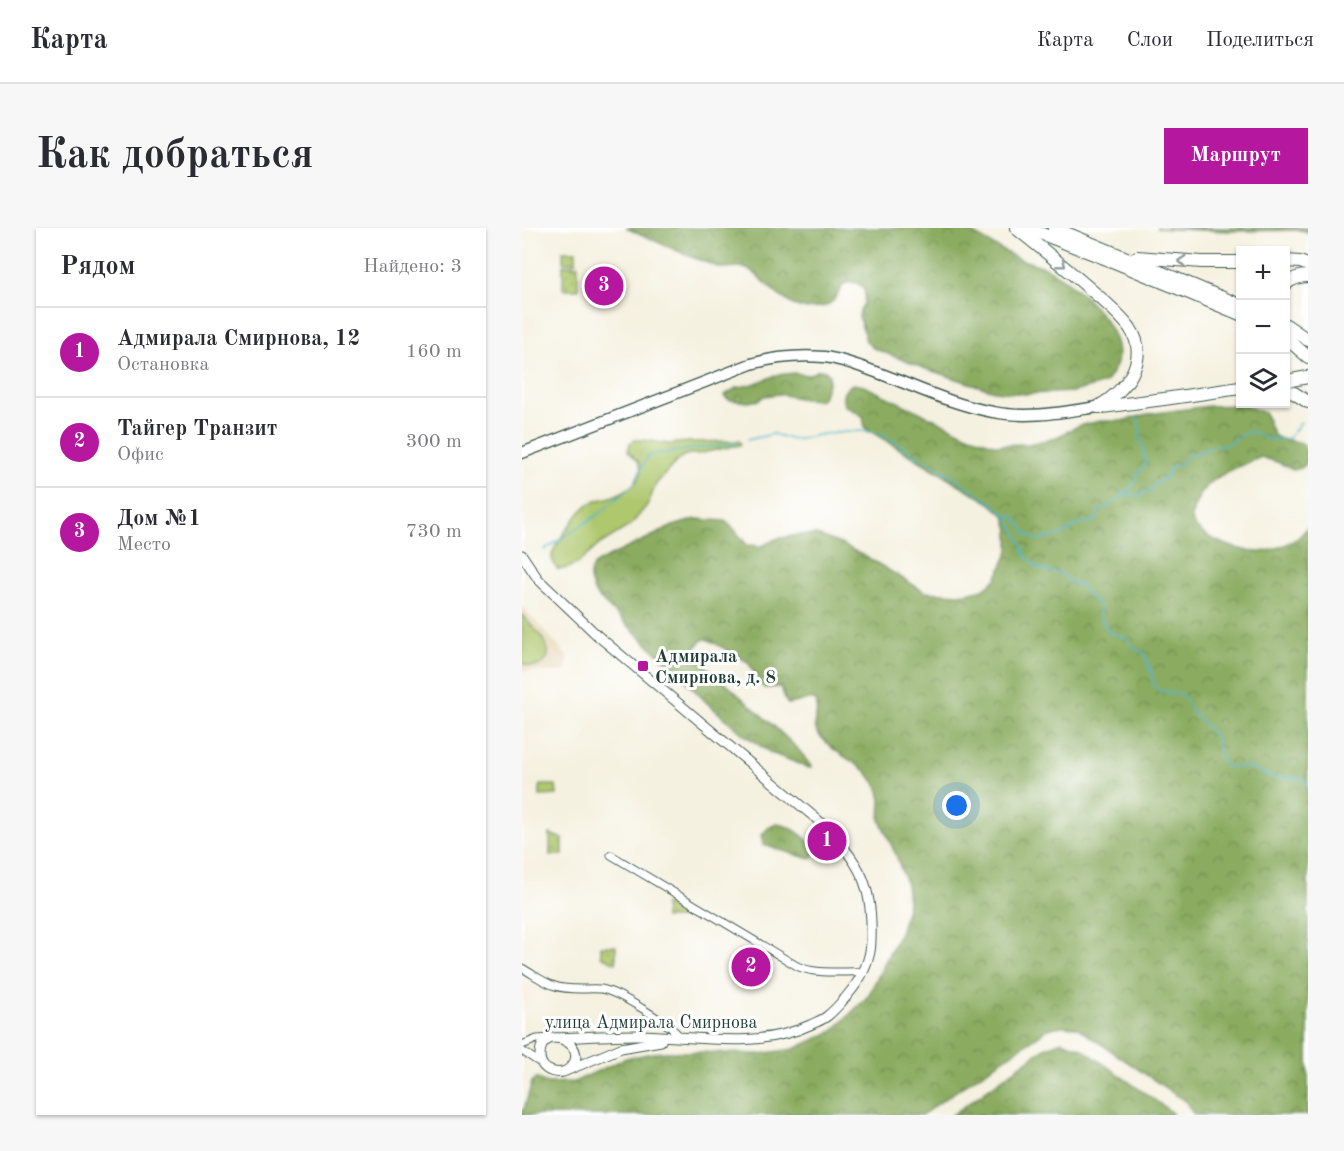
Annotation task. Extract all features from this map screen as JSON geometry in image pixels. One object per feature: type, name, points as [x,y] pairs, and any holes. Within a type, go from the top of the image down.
[{"type":"highway","points":[[1016,228],[1064,265],[1120,316],[1131,330],[1137,350],[1131,376],[1121,390],[1098,407]]},
{"type":"highway","points":[[1027,228],[1236,312]]},
{"type":"highway","points":[[1054,228],[1236,302]]},
{"type":"highway","points":[[1120,255],[1192,262],[1236,262]]},
{"type":"highway","points":[[1290,262],[1308,265]]},
{"type":"highway","points":[[1290,281],[1299,276],[1308,276]]},
{"type":"highway","points":[[1290,330],[1308,340]]},
{"type":"highway","points":[[1290,332],[1307,356]]},
{"type":"highway","points":[[1290,380],[1308,377]]},
{"type":"highway","points":[[1098,407],[1236,389]]},
{"type":"highway","points":[[1290,392],[1308,402]]},
{"type":"main road","points":[[522,453],[751,364],[769,359],[797,356],[824,357],[857,365],[946,398],[993,412],[1034,415],[1098,407]]},
{"type":"street","name":"улица Адмирала Смирнова","points":[[522,555],[538,579],[598,636],[825,826],[856,863],[867,888],[872,922],[871,946],[864,972],[853,989],[825,1018],[797,1031],[749,1040],[639,1035],[537,1039],[522,1045]]},
{"type":"street","points":[[611,855],[805,970],[864,972]]},
{"type":"street","points":[[522,968],[557,987],[604,990],[642,1009],[674,1030],[681,1038]]},
{"type":"street","points":[[566,1071],[575,1058],[572,1045],[568,1041],[556,1038],[547,1041],[541,1048],[542,1064],[545,1069],[558,1073],[566,1071],[621,1048],[681,1038]]},
{"type":"street","points":[[522,1051],[542,1064]]},
{"type":"shaded area","points":[[522,606],[568,657],[565,672],[522,671]]},
{"type":"green space","points":[[626,228],[962,228],[1019,259],[1046,268],[1073,286],[1097,309],[1114,336],[1118,349],[1117,363],[1105,383],[1073,392],[1025,394],[994,391],[926,369],[873,348],[866,341],[859,317],[865,293],[862,286],[857,283],[844,284],[833,301],[826,306],[807,309],[793,305],[777,294],[752,271],[741,267],[720,268]]},
{"type":"green space","points":[[1156,228],[1308,228],[1308,233],[1303,230],[1228,231]]},
{"type":"green space","points":[[563,251],[576,251],[576,262],[563,262]]},
{"type":"green space","points":[[563,265],[578,265],[578,289],[563,289]]},
{"type":"green space","points":[[819,370],[829,374],[829,381],[823,398],[820,400],[779,394],[764,396],[759,400],[748,402],[730,400],[725,397],[736,388],[777,375],[794,373],[808,375]]},
{"type":"green space","points":[[853,384],[864,386],[968,435],[996,445],[1029,444],[1055,438],[1078,426],[1100,421],[1121,421],[1149,414],[1208,406],[1236,405],[1236,408],[1251,408],[1265,413],[1274,435],[1284,440],[1301,443],[1305,447],[1307,462],[1300,468],[1293,470],[1261,457],[1219,477],[1208,485],[1200,496],[1193,510],[1192,519],[1195,526],[1211,538],[1232,547],[1253,552],[1264,552],[1285,544],[1299,537],[1308,527],[1308,1115],[1194,1115],[1186,1102],[1076,1027],[1061,1026],[1048,1029],[922,1115],[522,1115],[532,1082],[535,1079],[547,1083],[574,1082],[626,1058],[660,1052],[760,1054],[794,1049],[833,1031],[868,996],[901,930],[908,903],[906,883],[880,820],[881,800],[878,787],[866,771],[833,749],[817,733],[815,700],[809,699],[788,704],[780,687],[765,688],[762,686],[748,662],[711,641],[702,640],[694,650],[697,658],[797,748],[812,766],[810,768],[771,753],[743,734],[706,702],[596,595],[590,577],[591,569],[598,562],[673,526],[696,519],[725,521],[747,545],[762,546],[776,539],[797,535],[817,535],[870,559],[925,592],[959,594],[983,589],[996,579],[1009,551],[1009,530],[1005,516],[990,503],[865,428],[863,416],[844,405],[843,398],[847,388]]},
{"type":"green space","points":[[635,440],[669,444],[739,441],[741,443],[683,456],[656,484],[648,504],[631,525],[600,544],[578,563],[557,569],[552,559],[554,551],[580,512],[592,503],[623,492],[638,479],[641,468],[638,461],[628,451],[630,443]]},
{"type":"green space","points":[[522,615],[538,632],[547,647],[546,660],[538,666],[522,663]]},
{"type":"green space","points":[[540,785],[556,785],[557,795],[540,796]]},
{"type":"green space","points":[[776,824],[793,829],[803,837],[815,849],[813,857],[807,858],[763,845],[762,835]]},
{"type":"green space","points":[[550,834],[563,839],[563,855],[550,855]]},
{"type":"green space","points":[[664,904],[689,918],[665,918]]},
{"type":"green space","points":[[601,946],[616,946],[616,963],[601,956]]},
{"type":"green space","points":[[1062,1041],[1081,1048],[1173,1115],[952,1115],[1045,1048]]},
{"type":"waterway","points":[[1122,494],[1134,485],[1138,473],[1145,465],[1138,418]]},
{"type":"waterway","points":[[747,440],[773,434],[800,439],[823,434],[860,431],[885,436],[952,476],[1006,515],[1015,517],[1027,534],[1037,540],[1061,535],[1079,524],[1094,521],[1098,511],[1122,496],[1127,494],[1140,496],[1144,492],[1151,491],[1155,484],[1168,476],[1169,468],[1181,464],[1190,455],[1219,445],[1226,445],[1249,432],[1269,439],[1288,439],[1301,422]]},
{"type":"waterway","points":[[544,550],[599,514],[633,485],[648,455],[737,443]]},
{"type":"waterway","points":[[1006,515],[1020,540],[1025,556],[1034,563],[1036,568],[1062,574],[1070,582],[1083,586],[1088,596],[1098,603],[1101,619],[1109,632],[1127,638],[1134,648],[1144,653],[1153,677],[1153,685],[1159,691],[1183,695],[1191,711],[1216,737],[1221,761],[1228,767],[1248,767],[1273,778],[1301,778],[1308,785]]},
{"type":"place","name":"Дом №1","points":[[604,286]]},
{"type":"place","name":"Адмирала Смирнова, д. 8","points":[[643,666]]},
{"type":"place","name":"Адмирала Смирнова, 12","points":[[827,841]]},
{"type":"place","name":"Тайгер Транзит","points":[[751,967]]}]
